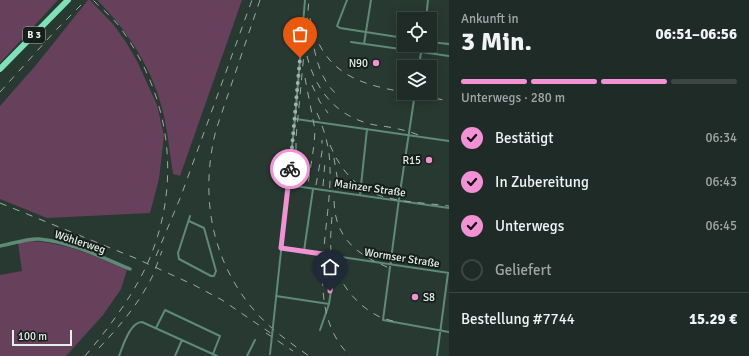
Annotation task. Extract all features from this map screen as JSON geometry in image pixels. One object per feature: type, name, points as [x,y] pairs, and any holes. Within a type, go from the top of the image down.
[{"type":"main road","name":"B 3","points":[[0,70],[68,0]]},
{"type":"street","name":"Wöhlerweg","points":[[0,246],[38,239],[64,244],[83,250],[130,270]]},
{"type":"lane","points":[[269,355],[295,119],[305,0]]},
{"type":"lane","points":[[347,0],[337,26],[340,28],[397,37]]},
{"type":"lane","points":[[364,44],[371,0]]},
{"type":"lane","points":[[427,12],[428,0]]},
{"type":"lane","points":[[351,42],[397,49]]},
{"type":"lane","points":[[437,43],[449,44]]},
{"type":"lane","points":[[420,60],[421,52],[449,56]]},
{"type":"lane","points":[[414,100],[383,320],[449,332]]},
{"type":"lane","points":[[295,119],[449,141]]},
{"type":"lane","points":[[360,195],[367,129]]},
{"type":"lane","name":"Mainzer Straße","points":[[288,185],[449,208]]},
{"type":"lane","points":[[304,251],[313,189]]},
{"type":"lane","points":[[189,221],[204,228],[216,271],[214,276],[211,276],[179,259],[178,253],[190,216]]},
{"type":"lane","name":"Wormser Straße","points":[[281,248],[448,273]]},
{"type":"lane","points":[[320,330],[329,304],[336,256]]},
{"type":"lane","points":[[437,356],[448,273]]},
{"type":"lane","points":[[276,296],[329,304]]},
{"type":"lane","points":[[156,328],[165,310],[174,314],[220,336],[213,354]]},
{"type":"lane","points":[[119,356],[131,328],[139,322],[156,328],[217,356]]},
{"type":"lane","points":[[175,356],[182,340]]},
{"type":"lane","points":[[247,356],[255,340]]},
{"type":"shaded area","points":[[0,0],[58,0],[0,63]]},
{"type":"shaded area","points":[[88,0],[90,0],[113,24],[126,42],[137,61],[157,105],[164,136],[159,179],[150,213],[47,218],[0,199],[0,106],[36,65]]},
{"type":"shaded area","points":[[97,0],[242,0],[180,176],[173,174],[168,137],[160,99],[147,68],[139,53],[120,25]]},
{"type":"shaded area","points":[[29,241],[67,247],[92,255],[127,270],[121,289],[103,315],[66,356],[0,356],[0,275],[22,271],[18,243]]},
{"type":"railway","points":[[0,92],[56,30],[86,0]]},
{"type":"railway","points":[[85,356],[104,333],[131,295],[151,255],[161,226],[166,196],[168,166],[165,136],[159,107],[149,79],[136,52],[119,26],[93,0]]},
{"type":"railway","points":[[156,256],[181,196],[252,0]]},
{"type":"railway","points":[[260,0],[216,130],[211,154],[209,177],[209,201],[212,224],[218,247],[238,289],[253,309],[272,329],[309,356]]},
{"type":"railway","points":[[296,178],[296,138],[309,0]]},
{"type":"railway","points":[[310,18],[315,36],[323,51],[332,63],[343,72],[370,85],[397,91]]},
{"type":"railway","points":[[312,35],[322,75],[337,95]]},
{"type":"railway","points":[[307,56],[315,79],[321,89],[328,98],[345,113],[355,119],[367,123],[391,127],[424,137]]},
{"type":"railway","points":[[305,78],[315,130],[308,184]]},
{"type":"railway","points":[[312,85],[320,102],[328,113]]},
{"type":"railway","points":[[437,99],[449,101]]},
{"type":"railway","points":[[317,113],[326,140],[330,162],[323,267],[323,291],[327,315],[335,337],[350,356]]},
{"type":"railway","points":[[316,185],[322,152],[322,140]]},
{"type":"railway","points":[[330,145],[340,164],[351,178],[364,188],[378,195],[394,199],[449,206]]},
{"type":"railway","points":[[334,158],[339,189]]},
{"type":"railway","points":[[323,186],[325,162]]},
{"type":"railway","points":[[334,201],[335,215],[339,226],[351,245],[369,258],[392,269]]},
{"type":"railway","points":[[0,203],[135,258],[194,285],[222,300],[272,334]]},
{"type":"railway","points":[[332,217],[331,251],[333,261],[341,280],[361,305],[380,317],[396,322]]},
{"type":"railway","points":[[99,348],[122,322],[142,295],[153,275],[162,251]]},
{"type":"railway","points":[[266,333],[293,351]]},
{"type":"way so far","points":[[290,169],[300,58]]},
{"type":"place","name":"N90","points":[[376,63]]},
{"type":"place","name":"R15","points":[[429,160]]},
{"type":"place","name":"S8","points":[[415,297]]},
{"type":"route","points":[[290,169],[281,248],[336,256],[330,291]]}]
